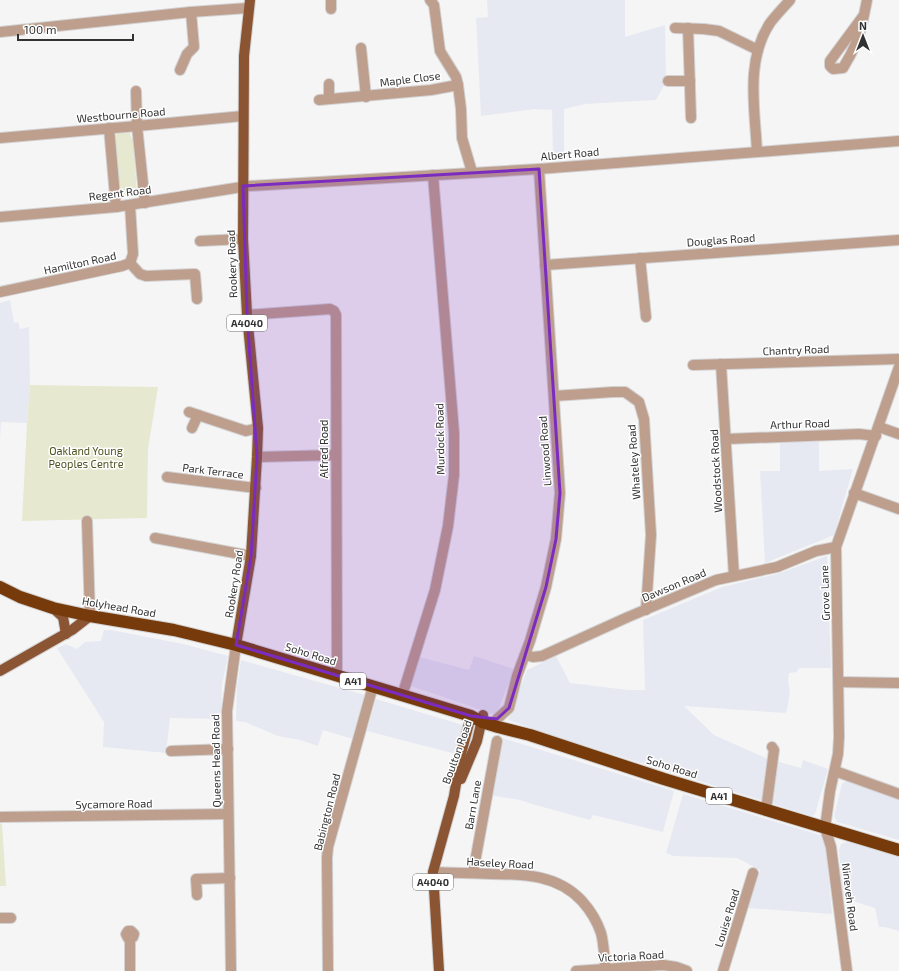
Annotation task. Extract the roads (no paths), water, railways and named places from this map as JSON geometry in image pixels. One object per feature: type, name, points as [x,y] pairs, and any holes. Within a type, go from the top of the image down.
[{"type":"highway","name":"Holyhead Road","points":[[0,587],[20,597],[53,608],[90,616],[174,630],[236,645]]},
{"type":"highway","name":"Soho Road","points":[[236,645],[478,718],[498,728],[530,734]]},
{"type":"highway","name":"Soho Road","points":[[478,718],[497,719],[530,734],[657,777],[899,850]]},
{"type":"main road","name":"Rookery Road","points":[[236,645],[251,556],[258,457],[258,428],[247,315],[243,239],[244,56],[249,4]]},
{"type":"main road","points":[[53,608],[63,617],[66,634]]},
{"type":"main road","points":[[0,671],[76,628],[90,616]]},
{"type":"main road","name":"Boulton Road","points":[[439,971],[433,872],[454,796],[461,754],[478,718]]},
{"type":"street","points":[[430,0],[435,11],[440,52],[456,77],[458,85],[462,138],[472,172]]},
{"type":"street","points":[[757,152],[753,77],[755,61],[758,50],[770,24],[790,0]]},
{"type":"street","points":[[864,15],[830,61],[830,66],[833,69],[842,68],[847,60],[859,35],[864,15],[867,0]]},
{"type":"street","points":[[0,32],[191,12],[249,4]]},
{"type":"street","points":[[180,70],[187,54],[194,47],[191,12]]},
{"type":"street","points":[[675,28],[704,28],[719,31],[758,50]]},
{"type":"street","points":[[688,28],[691,118]]},
{"type":"street","name":"Maple Close","points":[[361,48],[366,97]]},
{"type":"street","points":[[668,81],[690,81]]},
{"type":"street","points":[[328,84],[330,99]]},
{"type":"street","name":"Maple Close","points":[[318,100],[366,97],[431,90],[458,85]]},
{"type":"street","points":[[136,91],[145,203]]},
{"type":"street","name":"Westbourne Road","points":[[0,138],[244,116]]},
{"type":"street","points":[[109,128],[116,207]]},
{"type":"street","name":"Albert Road","points":[[243,186],[538,169],[899,141]]},
{"type":"street","name":"Linwood Road","points":[[497,719],[509,708],[517,676],[546,586],[556,539],[560,493],[538,169]]},
{"type":"street","name":"Murdock Road","points":[[402,696],[435,590],[448,526],[454,475],[454,433],[433,175]]},
{"type":"street","name":"Regent Road","points":[[0,217],[116,207],[243,186]]},
{"type":"street","name":"Hamilton Road","points":[[0,292],[130,263],[133,254],[130,205]]},
{"type":"street","points":[[200,241],[243,239]]},
{"type":"street","name":"Douglas Road","points":[[545,265],[899,240]]},
{"type":"street","points":[[640,258],[646,317]]},
{"type":"street","points":[[130,263],[140,274],[146,276],[196,274],[197,299]]},
{"type":"street","name":"Alfred Road","points":[[247,315],[330,309],[334,311],[336,315],[337,676]]},
{"type":"street","name":"Chantry Road","points":[[693,365],[899,359]]},
{"type":"street","name":"Woodstock Road","points":[[721,364],[734,576]]},
{"type":"street","name":"Grove Lane","points":[[825,828],[830,791],[838,754],[839,737],[836,547],[899,367]]},
{"type":"street","name":"Whateley Road","points":[[554,396],[625,392],[639,402],[644,419],[651,535],[646,610]]},
{"type":"street","points":[[192,428],[193,413],[246,431],[258,428]]},
{"type":"street","name":"Arthur Road","points":[[726,439],[859,434],[877,431],[899,434]]},
{"type":"street","points":[[258,457],[336,456]]},
{"type":"street","name":"Park Terrace","points":[[167,477],[256,488]]},
{"type":"street","points":[[854,493],[899,509]]},
{"type":"street","points":[[87,521],[90,616]]},
{"type":"street","points":[[155,538],[251,556]]},
{"type":"street","name":"Dawson Road","points":[[524,655],[533,657],[542,656],[716,580],[777,567],[816,551],[836,547]]},
{"type":"street","name":"Queens Head Road","points":[[232,971],[227,711],[236,645]]},
{"type":"street","points":[[839,682],[899,683]]},
{"type":"street","name":"Babington Road","points":[[328,971],[328,847],[373,686]]},
{"type":"street","name":"Barn Lane","points":[[473,873],[497,741]]},
{"type":"street","points":[[766,810],[774,750],[772,747]]},
{"type":"street","points":[[171,751],[228,749]]},
{"type":"street","points":[[835,771],[899,794]]},
{"type":"street","name":"Sycamore Road","points":[[0,817],[228,814]]},
{"type":"street","name":"Nineveh Road","points":[[825,828],[831,847],[847,971]]},
{"type":"street","name":"Haseley Road","points":[[433,872],[521,874],[537,876],[558,883],[569,890],[587,908],[595,920],[601,934],[606,969]]},
{"type":"street","name":"Louise Road","points":[[723,971],[753,873]]},
{"type":"street","points":[[197,895],[192,879],[230,878]]},
{"type":"street","points":[[0,918],[11,918]]},
{"type":"street","points":[[130,938],[130,971]]},
{"type":"street","name":"Victoria Road","points":[[576,971],[663,964],[687,971]]},
{"type":"park label","name":"Oakland Young Peoples Centre","points":[[86,457]]}]
